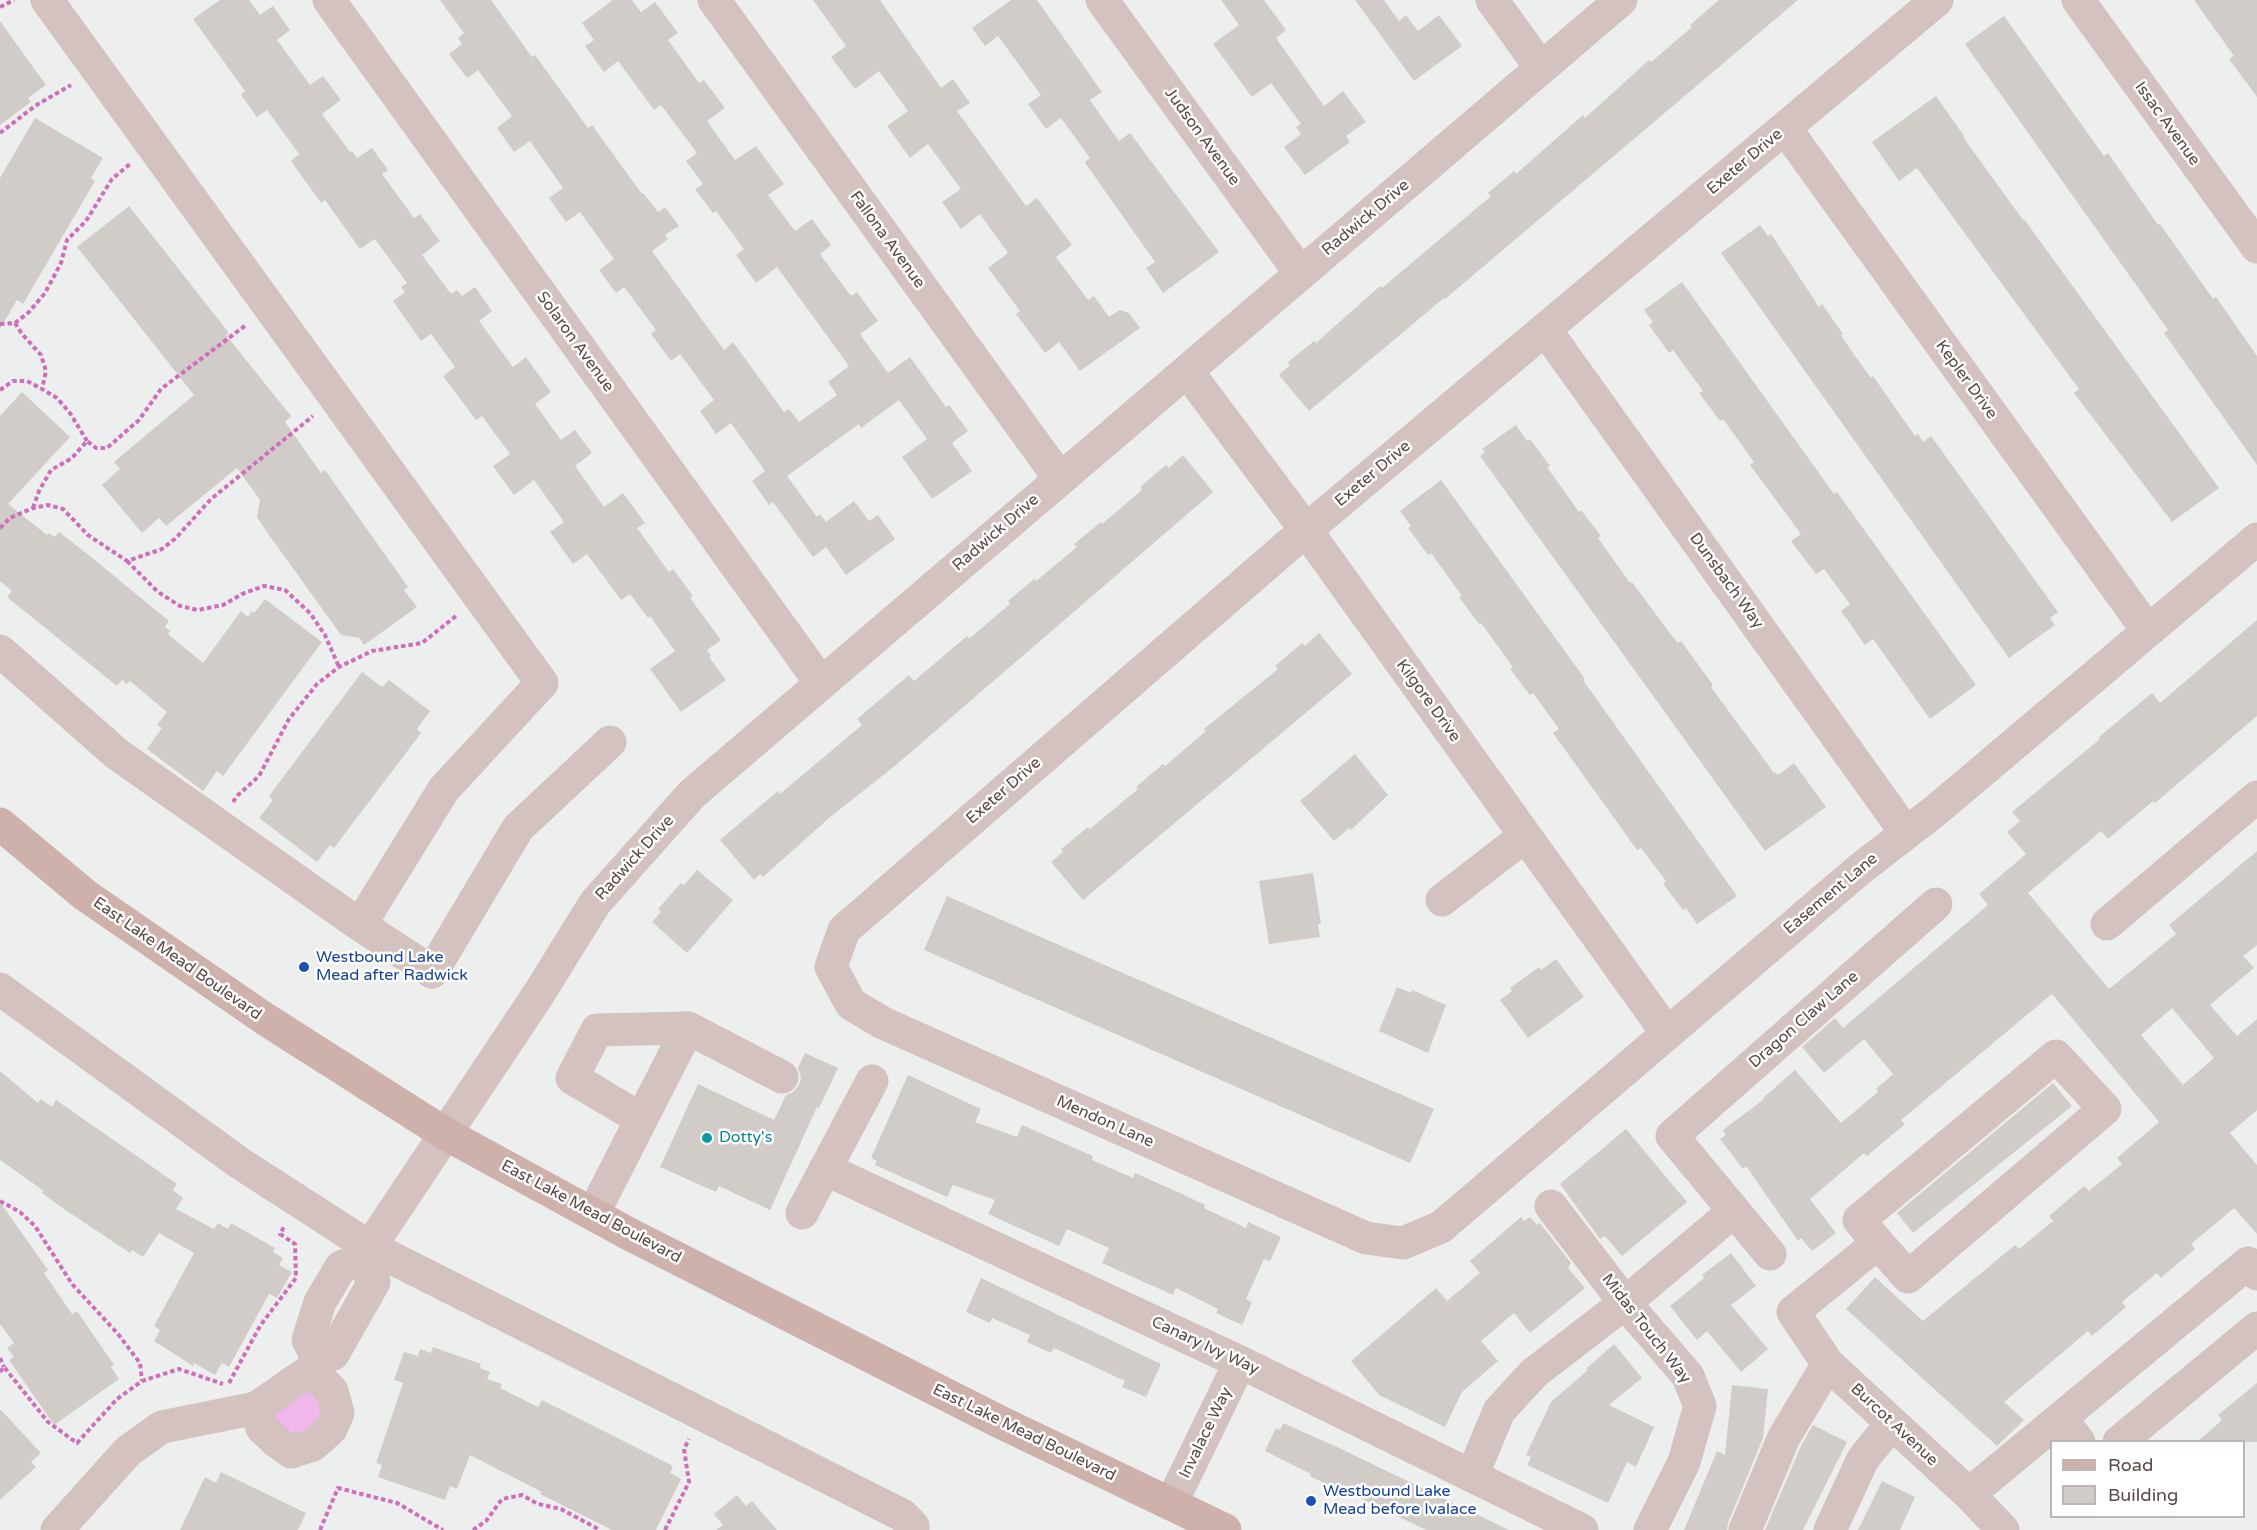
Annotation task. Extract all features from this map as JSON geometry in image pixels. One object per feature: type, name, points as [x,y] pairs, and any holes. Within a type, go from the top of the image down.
[{"type":"main road","name":"East Lake Mead Boulevard","points":[[0,824],[104,908],[265,1019],[444,1133],[593,1214],[990,1416],[1225,1530]]},
{"type":"street","points":[[48,0],[542,683],[444,789],[360,925]]},
{"type":"street","name":"Solaron Avenue","points":[[329,0],[821,683]]},
{"type":"street","name":"Fallona Avenue","points":[[714,0],[1060,479]]},
{"type":"street","name":"Judson Avenue","points":[[1102,0],[1301,274]]},
{"type":"street","points":[[1492,0],[1541,68]]},
{"type":"street","name":"Radwick Drive","points":[[365,1253],[538,994],[595,903],[692,794],[1621,0]]},
{"type":"street","name":"Exeter Drive","points":[[831,967],[844,930],[1306,530],[1937,0]]},
{"type":"street","name":"Issac Avenue","points":[[2078,0],[2257,247]]},
{"type":"street","name":"Kepler Drive","points":[[1785,128],[2148,631]]},
{"type":"street","name":"Dunsbach Way","points":[[1545,329],[1906,833]]},
{"type":"street","name":"Kilgore Drive","points":[[1187,371],[1306,530],[1667,1033]]},
{"type":"street","name":"Easement Lane","points":[[1403,1243],[1441,1227],[1860,869],[2257,539]]},
{"type":"street","points":[[0,651],[117,753],[360,925],[432,972],[518,828],[610,742]]},
{"type":"street","points":[[2107,924],[2257,797]]},
{"type":"street","points":[[1442,900],[1525,836]]},
{"type":"street","name":"Dragon Claw Lane","points":[[1734,1211],[1672,1136],[1936,904]]},
{"type":"street","name":"Mendon Lane","points":[[831,967],[851,1004],[884,1023],[1366,1238],[1403,1243]]},
{"type":"street","points":[[0,989],[238,1162],[298,1202],[365,1253],[902,1515],[913,1526],[913,1530]]},
{"type":"street","points":[[593,1214],[688,1028]]},
{"type":"street","points":[[641,1119],[572,1078],[597,1030],[688,1028],[782,1077]]},
{"type":"street","points":[[2056,1056],[2105,1109],[1908,1277],[1878,1243],[1859,1220],[2056,1056]]},
{"type":"street","points":[[802,1213],[872,1081]]},
{"type":"street","name":"Canary Ivy Way","points":[[825,1169],[1240,1362],[1582,1530]]},
{"type":"street","name":"Midas Touch Way","points":[[1551,1206],[1625,1303],[1688,1376],[1700,1406],[1684,1462],[1650,1530]]},
{"type":"street","points":[[1472,1476],[1499,1411],[1534,1373],[1625,1303],[1734,1211],[1770,1254]]},
{"type":"street","name":"Burcot Avenue","points":[[1878,1243],[1793,1312],[1828,1364],[1969,1494],[2003,1530]]},
{"type":"street","points":[[256,1408],[262,1428],[291,1452],[313,1445],[331,1429],[338,1413],[332,1391],[314,1364],[308,1340],[320,1302],[341,1267],[365,1253]]},
{"type":"street","points":[[2054,1440],[2070,1430],[2248,1263],[2257,1274]]},
{"type":"street","points":[[2121,1440],[2257,1328]]},
{"type":"street","name":"Invalace Way","points":[[1172,1504],[1240,1362]]},
{"type":"street","points":[[57,1530],[128,1451],[162,1427],[256,1408],[314,1364]]},
{"type":"street","points":[[1745,1530],[1784,1437],[1828,1364]]},
{"type":"street","points":[[1830,1530],[1863,1459],[1892,1423]]},
{"type":"street","points":[[1969,1494],[2050,1443]]},
{"type":"path","points":[[0,7],[14,0]]},
{"type":"path","points":[[0,133],[35,106],[98,70]]},
{"type":"path","points":[[0,324],[15,323],[29,312],[45,293],[61,263],[68,240],[86,221],[112,179],[153,146]]},
{"type":"path","points":[[0,390],[13,381],[27,381],[42,388],[63,405],[87,441],[96,448],[107,448],[139,420],[161,388],[270,307]]},
{"type":"path","points":[[15,323],[41,355],[46,371],[42,388]]},
{"type":"path","points":[[126,561],[162,549],[177,538],[211,499],[336,398]]},
{"type":"path","points":[[33,508],[39,490],[51,470],[72,458],[87,441]]},
{"type":"path","points":[[0,528],[10,518],[33,508],[48,505],[63,509],[88,535],[126,561],[158,592],[180,606],[198,610],[223,605],[242,594],[264,586],[285,590],[310,613],[325,635],[339,667]]},
{"type":"path","points":[[218,825],[238,795],[259,776],[289,719],[317,684],[339,667],[372,651],[422,643],[480,598]]},
{"type":"path","points":[[0,1201],[20,1212],[35,1226],[72,1284],[118,1334],[140,1363],[142,1381]]},
{"type":"path","points":[[0,1358],[4,1367],[48,1422],[77,1443],[117,1399],[142,1381],[179,1369],[227,1386],[260,1326],[296,1278],[295,1244],[280,1234],[298,1202]]},
{"type":"path","points":[[0,1372],[4,1367]]},
{"type":"path","points":[[664,1530],[689,1482],[684,1449],[700,1415]]},
{"type":"path","points":[[321,1530],[338,1488],[397,1503],[443,1530]]},
{"type":"path","points":[[473,1530],[486,1521],[502,1499],[522,1495],[538,1504],[561,1509],[600,1530]]},
{"type":"shaded area","points":[[311,1370],[332,1391],[313,1445],[262,1428]]},
{"type":"building","points":[[220,0],[249,0],[260,15],[273,6],[290,30],[277,40],[310,85],[323,76],[341,100],[322,114],[357,158],[372,148],[388,170],[382,174],[414,218],[420,214],[440,241],[422,255],[451,294],[457,290],[462,296],[475,287],[492,311],[479,321],[513,367],[526,357],[551,392],[535,404],[561,440],[575,430],[592,453],[575,466],[604,507],[623,493],[645,523],[637,528],[669,572],[673,569],[693,596],[690,598],[721,640],[707,650],[711,656],[709,657],[726,680],[681,712],[650,669],[675,651],[650,616],[648,618],[630,594],[621,600],[587,554],[573,564],[550,532],[564,522],[534,480],[514,495],[493,466],[510,454],[482,416],[476,420],[443,376],[455,367],[431,334],[421,341],[393,301],[405,292],[401,287],[407,283],[375,239],[360,249],[325,200],[321,203],[291,161],[299,154],[267,110],[257,117],[241,95],[245,91],[193,19]]},
{"type":"building","points":[[440,0],[491,0],[532,57],[535,55],[588,128],[592,125],[642,194],[658,212],[665,207],[679,226],[665,235],[668,239],[652,251],[724,350],[733,342],[784,412],[789,409],[799,422],[837,395],[828,382],[849,366],[777,267],[756,283],[736,255],[744,249],[716,211],[713,213],[695,189],[703,184],[686,161],[697,153],[661,105],[654,110],[618,61],[604,72],[585,46],[594,40],[582,23],[613,0],[632,0],[641,12],[655,2],[678,33],[668,40],[699,83],[704,80],[725,108],[707,121],[735,160],[756,146],[784,184],[768,195],[795,231],[812,219],[831,245],[820,254],[851,296],[857,292],[878,321],[860,334],[888,373],[910,357],[946,407],[949,405],[968,431],[952,443],[972,471],[932,499],[902,457],[927,439],[899,400],[861,428],[859,424],[787,476],[817,517],[820,514],[826,522],[854,501],[869,521],[878,515],[895,539],[846,575],[826,547],[813,557],[773,502],[769,505],[752,481],[765,471],[731,423],[716,434],[700,411],[714,400],[680,354],[671,361],[651,334],[656,330],[624,287],[616,293],[599,270],[614,259],[580,212],[566,222],[549,198],[563,188],[530,141],[514,152],[497,128],[512,116],[478,70],[467,78],[449,54],[462,44],[458,38],[464,33]]},
{"type":"building","points":[[813,0],[880,0],[941,88],[953,79],[970,103],[957,111],[1026,206],[1037,198],[1072,245],[1056,257],[1088,300],[1094,296],[1109,317],[1120,310],[1129,313],[1140,328],[1080,371],[1059,342],[1045,353],[1016,314],[1020,311],[988,268],[1008,253],[980,214],[961,229],[942,202],[961,189],[928,144],[910,158],[887,126],[908,111],[879,71],[855,89],[831,57],[846,46]]},
{"type":"building","points":[[1011,0],[1037,0],[1102,92],[1090,100],[1119,141],[1130,133],[1219,252],[1163,293],[1146,268],[1155,262],[1086,164],[1085,162],[1090,158],[1061,118],[1046,129],[1028,104],[1041,95],[998,36],[985,46],[972,28]]},
{"type":"building","points":[[1221,0],[1264,0],[1286,30],[1276,38],[1324,106],[1343,91],[1366,122],[1346,136],[1350,142],[1305,175],[1284,147],[1301,134],[1296,127],[1301,124],[1271,83],[1252,97],[1213,44],[1239,25]]},
{"type":"building","points":[[1355,0],[1384,0],[1399,21],[1406,15],[1418,31],[1439,15],[1462,46],[1414,81]]},
{"type":"building","points":[[1719,0],[1798,0],[1309,411],[1279,375],[1290,365],[1288,362],[1314,341],[1316,343],[1380,286],[1382,288],[1491,196],[1488,193],[1514,171],[1516,174],[1583,115],[1585,118],[1649,60],[1651,62],[1692,27],[1690,25]]},
{"type":"building","points":[[2194,0],[2257,0],[2257,97],[2229,59],[2234,56]]},
{"type":"building","points":[[2004,16],[2104,156],[2108,153],[2158,225],[2160,224],[2213,299],[2216,297],[2257,356],[2257,465],[2164,333],[2168,330],[1965,44]]},
{"type":"building","points":[[0,21],[46,85],[28,98],[31,102],[0,125]]},
{"type":"building","points":[[1936,96],[1963,137],[2219,488],[2172,522],[2074,393],[2079,389],[1917,168],[1899,181],[1872,142]]},
{"type":"building","points":[[35,118],[103,158],[91,178],[95,181],[23,304],[17,300],[0,329],[0,178]]},
{"type":"building","points":[[129,206],[229,333],[226,335],[291,416],[285,422],[321,473],[325,470],[408,587],[404,590],[417,607],[364,645],[359,638],[341,635],[269,535],[257,517],[260,500],[237,468],[166,526],[159,518],[142,533],[102,485],[120,469],[114,462],[194,395],[77,247]]},
{"type":"building","points":[[1760,225],[1768,236],[1771,234],[1819,307],[1822,304],[1855,356],[1871,378],[1873,376],[1915,436],[1918,434],[1923,442],[1931,436],[2058,612],[2050,618],[2055,625],[2009,658],[1721,253]]},
{"type":"building","points":[[1682,282],[1834,494],[1837,492],[1976,685],[1930,719],[1873,639],[1865,645],[1841,611],[1850,604],[1824,569],[1816,574],[1791,541],[1801,534],[1750,465],[1754,462],[1723,419],[1720,421],[1699,393],[1703,391],[1673,350],[1669,353],[1649,325],[1653,322],[1644,310]]},
{"type":"building","points":[[22,392],[70,437],[8,504],[47,535],[49,533],[55,537],[59,532],[85,552],[169,621],[165,627],[170,631],[168,634],[203,663],[241,611],[248,617],[265,599],[322,642],[223,776],[217,771],[203,791],[147,749],[162,728],[157,725],[167,712],[130,681],[127,684],[122,680],[117,686],[7,597],[12,591],[0,581],[0,416]]},
{"type":"building","points":[[1516,425],[1527,441],[1530,439],[1550,466],[1547,467],[1579,512],[1581,510],[1601,536],[1598,538],[1630,583],[1632,582],[1678,643],[1681,641],[1713,685],[1711,687],[1774,773],[1778,775],[1794,763],[1826,807],[1765,851],[1480,456],[1485,452],[1482,449]]},
{"type":"building","points":[[1183,455],[1213,492],[896,765],[829,818],[763,877],[760,874],[754,880],[720,840],[778,791],[780,794],[862,725],[857,719],[909,675],[914,681],[967,636],[970,638],[1010,604],[1008,601],[1077,547],[1074,544],[1142,490],[1140,487],[1166,465],[1169,468]]},
{"type":"building","points":[[1441,480],[1585,679],[1583,680],[1737,896],[1697,924],[1686,908],[1683,910],[1663,884],[1666,881],[1641,848],[1637,850],[1553,733],[1559,729],[1533,693],[1530,695],[1510,669],[1513,667],[1459,597],[1462,596],[1431,553],[1428,555],[1408,528],[1411,526],[1400,511]]},
{"type":"building","points":[[2257,620],[2257,716],[2155,803],[2153,801],[2108,839],[2101,831],[2028,893],[2109,989],[2176,934],[2169,925],[2257,851],[2257,945],[2243,956],[2254,968],[2210,1005],[2237,1036],[2257,1019],[2257,1110],[2230,1133],[2257,1165],[2257,1234],[2234,1208],[2191,1244],[2195,1249],[2161,1278],[2157,1273],[2122,1302],[2126,1307],[2092,1336],[2088,1331],[2004,1402],[2024,1420],[1997,1446],[1846,1309],[1875,1277],[1923,1321],[2015,1245],[2019,1249],[2053,1221],[2049,1216],[2084,1186],[2089,1191],[2122,1164],[2117,1158],[2159,1122],[2052,994],[1901,1120],[1905,1124],[1867,1156],[1864,1153],[1810,1199],[1836,1233],[1812,1251],[1801,1238],[1798,1241],[1746,1166],[1743,1169],[1720,1139],[1726,1135],[1723,1130],[1764,1099],[1795,1070],[1841,1123],[1878,1092],[1876,1089],[1893,1074],[1864,1039],[1824,1073],[1802,1047],[1835,1018],[1843,1028],[1988,905],[1979,894],[2026,854],[2007,832],[2020,821],[2012,812],[2152,693],[2160,703]],"holes":[[[2172,1008],[2214,1058],[2183,1085],[2141,1035]]]},
{"type":"building","points":[[1319,633],[1352,674],[1083,900],[1051,862],[1063,852],[1061,849],[1088,827],[1090,829],[1138,789],[1136,787],[1163,764],[1165,766],[1206,731],[1204,729],[1278,669],[1275,666],[1302,643],[1305,646]]},
{"type":"building","points":[[362,672],[382,687],[389,680],[430,711],[417,729],[421,733],[334,848],[330,845],[317,862],[259,818],[273,800],[269,796]]},
{"type":"building","points":[[1355,754],[1388,795],[1351,830],[1349,828],[1334,841],[1300,801]]},
{"type":"building","points":[[697,870],[733,900],[687,953],[652,922],[661,912],[658,909],[681,883],[684,885]]},
{"type":"building","points":[[1313,873],[1321,924],[1318,924],[1320,937],[1269,944],[1259,881]]},
{"type":"building","points":[[947,896],[1434,1109],[1410,1163],[924,950]]},
{"type":"building","points":[[1556,959],[1584,997],[1528,1038],[1500,1000],[1512,991],[1510,988],[1539,967],[1541,970]]},
{"type":"building","points":[[1397,987],[1411,993],[1412,990],[1446,1005],[1428,1053],[1379,1031]]},
{"type":"building","points":[[805,1053],[838,1068],[819,1108],[817,1107],[770,1210],[719,1186],[716,1192],[660,1167],[698,1084],[774,1120],[786,1095],[793,1092],[799,1085],[801,1077],[798,1068]]},
{"type":"building","points":[[0,1071],[38,1103],[41,1099],[52,1107],[56,1100],[177,1184],[173,1190],[183,1198],[176,1209],[214,1229],[218,1223],[228,1229],[231,1223],[275,1248],[273,1252],[283,1258],[279,1265],[292,1272],[277,1298],[269,1294],[229,1367],[222,1363],[215,1375],[194,1363],[193,1366],[154,1341],[160,1330],[154,1326],[194,1253],[159,1233],[143,1257],[132,1250],[130,1253],[61,1207],[42,1193],[44,1191],[0,1160]]},
{"type":"building","points":[[908,1075],[981,1109],[975,1122],[1017,1137],[1022,1125],[1093,1156],[1092,1160],[1133,1178],[1135,1173],[1180,1193],[1205,1205],[1204,1208],[1246,1228],[1248,1222],[1281,1237],[1270,1261],[1264,1259],[1246,1299],[1252,1302],[1242,1325],[1216,1313],[1218,1309],[1176,1288],[1173,1295],[1102,1263],[1109,1248],[1067,1229],[1059,1246],[988,1214],[995,1200],[953,1185],[947,1197],[875,1165],[877,1161],[871,1158]]},
{"type":"building","points":[[2053,1083],[2072,1106],[1913,1233],[1897,1213]]},
{"type":"building","points":[[1626,1129],[1687,1202],[1622,1256],[1605,1236],[1600,1239],[1560,1184]]},
{"type":"building","points":[[0,1202],[48,1270],[44,1273],[72,1314],[77,1311],[114,1365],[111,1367],[119,1379],[54,1425],[9,1360],[14,1357],[7,1348],[14,1343],[0,1324]]},
{"type":"building","points":[[1521,1217],[1524,1221],[1530,1217],[1537,1225],[1540,1223],[1571,1263],[1568,1268],[1585,1288],[1530,1333],[1514,1313],[1481,1341],[1498,1361],[1462,1392],[1445,1427],[1379,1395],[1351,1361],[1436,1288],[1447,1301],[1480,1273],[1470,1261]]},
{"type":"building","points":[[1731,1253],[1756,1286],[1731,1305],[1768,1349],[1741,1372],[1707,1331],[1697,1340],[1670,1306],[1704,1278],[1702,1275]]},
{"type":"building","points":[[981,1278],[1161,1364],[1146,1397],[1122,1387],[1125,1381],[1054,1348],[1051,1353],[1027,1342],[1030,1335],[992,1318],[990,1323],[966,1312]]},
{"type":"building","points":[[1614,1344],[1642,1378],[1609,1405],[1654,1427],[1636,1467],[1627,1462],[1608,1503],[1527,1465],[1531,1457],[1526,1455],[1551,1402]]},
{"type":"building","points":[[433,1347],[481,1364],[480,1368],[490,1372],[487,1379],[502,1384],[500,1388],[538,1407],[542,1400],[673,1466],[670,1473],[681,1479],[656,1530],[612,1530],[470,1455],[457,1489],[450,1486],[445,1500],[378,1477],[382,1465],[376,1463],[403,1383],[394,1380],[404,1352],[418,1356],[420,1349],[431,1353]]},
{"type":"building","points":[[2257,1383],[2257,1442],[2199,1440],[2222,1420],[2218,1415]]},
{"type":"building","points":[[1732,1385],[1768,1389],[1763,1438],[1727,1530],[1684,1530],[1717,1451],[1725,1455]]},
{"type":"building","points":[[0,1409],[41,1453],[31,1462],[36,1467],[0,1500]]},
{"type":"building","points":[[1283,1423],[1509,1530],[1426,1530],[1335,1486],[1334,1488],[1265,1451],[1276,1428],[1280,1430]]},
{"type":"building","points":[[1813,1425],[1847,1442],[1803,1530],[1765,1530],[1801,1446]]},
{"type":"building","points":[[221,1472],[306,1513],[298,1530],[180,1530],[205,1477],[216,1483]]},
{"type":"building","points":[[1882,1481],[1915,1497],[1900,1530],[1858,1530]]},
{"type":"building","points":[[737,1495],[746,1506],[752,1501],[777,1530],[716,1530],[723,1525],[714,1514]]},
{"type":"place","name":"Westbound Lake Mead after Radwick","points":[[304,967]]},
{"type":"place","name":"Dotty's","points":[[707,1138]]},
{"type":"place","name":"Westbound Lake Mead before Ivalace","points":[[1311,1501]]}]
